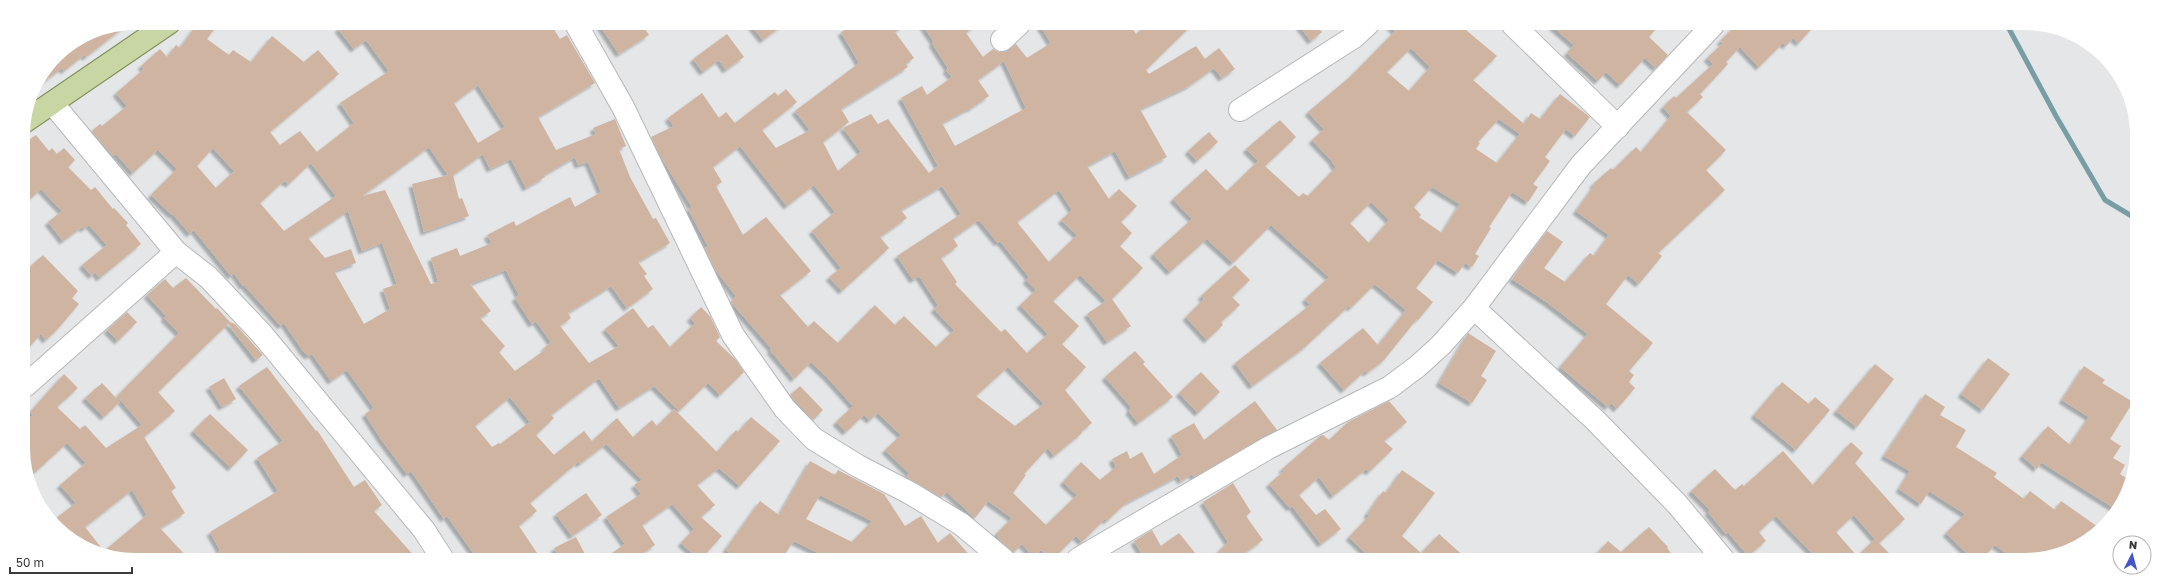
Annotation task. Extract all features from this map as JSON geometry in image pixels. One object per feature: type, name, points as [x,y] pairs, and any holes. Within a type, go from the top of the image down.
[{"type":"main road","points":[[32,117],[159,30]]},
{"type":"street","points":[[579,30],[623,107],[733,335],[785,409],[814,439],[858,466],[910,493],[961,524],[996,553]]},
{"type":"street","points":[[1002,40],[1013,30]]},
{"type":"street","points":[[1240,110],[1354,37],[1362,30]]},
{"type":"street","points":[[1518,30],[1618,127]]},
{"type":"street","points":[[1088,553],[1268,448],[1390,387],[1418,366],[1441,345],[1474,308],[1581,165],[1708,30]]},
{"type":"street","points":[[53,104],[176,252],[208,277],[261,333],[424,530],[439,553]]},
{"type":"street","points":[[30,382],[176,252]]},
{"type":"street","points":[[1474,308],[1596,421],[1677,504],[1717,553]]},
{"type":"building","points":[[193,30],[214,30],[207,39],[229,55],[233,50],[251,62],[272,36],[304,62],[318,50],[339,74],[270,132],[280,145],[300,131],[317,152],[354,123],[340,103],[389,71],[366,40],[354,49],[339,30],[554,30],[560,39],[567,35],[595,83],[538,117],[556,150],[596,134],[593,128],[615,119],[626,146],[619,149],[630,177],[653,219],[656,218],[670,243],[638,262],[647,274],[644,276],[653,289],[627,308],[611,286],[568,313],[571,318],[560,326],[589,363],[619,346],[605,329],[633,308],[648,328],[653,325],[670,347],[695,323],[690,318],[701,307],[710,316],[720,337],[716,341],[735,359],[744,372],[720,395],[708,383],[679,411],[654,386],[619,408],[599,378],[551,415],[554,418],[536,435],[554,455],[584,431],[592,441],[617,418],[633,437],[652,420],[657,426],[674,409],[717,452],[736,430],[738,432],[751,417],[780,441],[740,486],[719,468],[697,485],[715,505],[701,517],[722,536],[707,553],[692,553],[681,543],[694,529],[672,504],[642,525],[655,545],[643,553],[612,553],[625,544],[606,517],[641,494],[634,485],[642,480],[606,444],[580,464],[578,462],[530,503],[537,511],[519,526],[537,553],[473,553],[447,516],[444,519],[411,471],[407,474],[381,439],[365,414],[374,408],[347,370],[331,381],[312,354],[308,356],[303,351],[284,323],[281,326],[244,285],[243,286],[234,273],[231,276],[194,230],[190,234],[173,214],[172,215],[151,195],[177,169],[158,150],[133,173],[116,154],[113,156],[92,131],[100,124],[102,126],[127,106],[116,93],[144,69],[141,66],[160,49],[167,57],[176,45],[180,48]],"holes":[[[478,85],[505,127],[478,143],[454,103]],[[429,147],[448,175],[412,184],[424,232],[469,216],[462,198],[459,199],[453,175],[483,154],[490,169],[511,159],[526,188],[545,177],[544,175],[575,157],[578,165],[588,162],[601,192],[575,207],[570,197],[516,226],[514,221],[487,235],[492,243],[460,256],[457,248],[431,258],[438,282],[431,284],[385,190],[362,196]],[[213,148],[234,171],[216,188],[197,166]],[[311,163],[336,196],[284,231],[260,203],[284,181],[289,184]],[[348,211],[362,251],[382,243],[397,284],[383,289],[390,309],[364,324],[334,271],[356,263],[351,249],[325,258],[308,238]],[[506,270],[519,295],[515,298],[532,324],[536,321],[551,342],[544,348],[545,350],[515,371],[499,352],[505,346],[480,318],[491,311],[470,284]],[[510,397],[530,422],[500,444],[499,443],[492,447],[475,426]]]},
{"type":"building","points":[[603,30],[646,30],[649,35],[619,54]]},
{"type":"building","points":[[755,30],[776,30],[763,40]]},
{"type":"building","points":[[845,30],[898,30],[895,32],[914,58],[906,64],[908,67],[841,109],[849,122],[823,142],[838,171],[861,152],[843,128],[871,114],[878,124],[888,119],[929,173],[938,166],[901,98],[922,86],[927,95],[952,77],[946,70],[948,68],[932,43],[934,42],[926,30],[970,30],[966,33],[983,57],[993,49],[999,52],[1005,52],[1016,44],[1027,58],[1051,43],[1043,30],[1134,30],[1136,34],[1140,30],[1187,30],[1146,70],[1149,74],[1196,46],[1205,59],[1219,48],[1235,69],[1222,78],[1214,68],[1189,86],[1140,109],[1167,157],[1129,177],[1115,151],[1087,166],[1109,199],[1119,189],[1137,206],[1121,222],[1132,233],[1120,246],[1143,268],[1112,299],[1131,326],[1107,342],[1087,314],[1106,301],[1080,275],[1053,301],[1079,326],[1062,344],[1086,367],[1065,390],[1092,423],[1054,456],[1048,448],[1024,474],[1026,475],[1013,493],[1046,525],[1077,495],[1063,482],[1081,462],[1100,480],[1116,467],[1112,459],[1127,451],[1130,459],[1142,452],[1154,474],[1182,455],[1171,436],[1194,423],[1204,440],[1255,401],[1277,430],[1194,477],[1192,474],[1181,481],[1178,476],[1126,503],[1107,521],[1105,519],[1082,542],[1076,536],[1059,553],[1044,553],[1041,550],[1038,553],[1030,553],[1022,544],[1013,553],[997,537],[997,533],[1012,518],[988,501],[975,518],[947,492],[941,497],[906,477],[909,473],[885,450],[901,435],[878,413],[870,420],[864,415],[846,432],[836,422],[853,406],[827,377],[811,362],[794,379],[770,350],[772,349],[731,302],[736,296],[715,269],[705,248],[708,246],[688,209],[692,207],[662,159],[651,137],[674,126],[668,118],[702,93],[719,118],[726,112],[735,123],[775,92],[778,96],[786,89],[797,102],[762,130],[776,148],[810,130],[795,111],[859,63],[841,32]],"holes":[[[1004,61],[1026,108],[955,146],[942,123],[970,109],[989,96],[978,80]],[[740,146],[787,206],[814,185],[835,212],[812,231],[841,268],[829,277],[842,291],[889,248],[880,237],[907,218],[901,210],[942,186],[961,214],[897,256],[913,280],[919,276],[938,305],[934,309],[954,330],[936,347],[904,316],[895,325],[875,305],[838,343],[814,321],[808,327],[780,295],[811,271],[766,217],[743,235],[716,186],[722,182],[713,167]],[[1059,190],[1072,210],[1061,220],[1077,235],[1049,262],[1017,222]],[[979,220],[998,243],[1000,241],[1029,277],[1026,280],[1036,290],[1020,305],[1048,334],[1027,353],[1005,329],[1001,332],[955,284],[957,282],[941,258],[958,246],[953,238]],[[1008,367],[1044,404],[1015,426],[976,396]]]},
{"type":"building","points":[[1303,30],[1320,30],[1322,32],[1311,41]]},
{"type":"building","points":[[1394,30],[1466,30],[1497,56],[1473,80],[1524,124],[1531,113],[1540,119],[1560,94],[1590,117],[1575,136],[1566,129],[1545,157],[1550,161],[1533,184],[1538,187],[1528,202],[1512,192],[1489,227],[1491,228],[1475,254],[1479,256],[1472,267],[1465,263],[1458,273],[1438,260],[1416,288],[1433,302],[1418,320],[1417,319],[1384,360],[1367,373],[1365,371],[1344,390],[1320,363],[1363,328],[1378,345],[1406,310],[1375,284],[1351,308],[1349,306],[1305,347],[1252,386],[1235,363],[1310,305],[1305,299],[1329,277],[1271,225],[1233,263],[1207,239],[1170,272],[1153,254],[1192,219],[1173,199],[1206,169],[1227,191],[1258,161],[1246,149],[1280,120],[1296,137],[1265,166],[1299,197],[1303,193],[1308,196],[1336,167],[1312,140],[1324,129],[1308,112],[1351,76],[1395,31]],"holes":[[[1411,48],[1430,67],[1409,91],[1387,72]],[[1499,119],[1520,134],[1497,163],[1476,149],[1480,143],[1478,142]],[[1432,187],[1460,204],[1442,233],[1419,217],[1421,215],[1414,207]],[[1371,202],[1389,220],[1369,243],[1350,223]]]},
{"type":"building","points":[[1557,30],[1655,30],[1649,37],[1668,55],[1656,68],[1645,58],[1620,85],[1606,72],[1598,81],[1567,53],[1574,45]]},
{"type":"building","points":[[1731,30],[1811,30],[1799,43],[1793,38],[1786,46],[1783,43],[1759,67],[1740,47],[1726,62],[1728,64],[1700,94],[1703,97],[1687,112],[1726,150],[1706,170],[1725,190],[1658,253],[1662,256],[1639,284],[1628,275],[1606,304],[1653,343],[1629,371],[1634,375],[1629,382],[1635,388],[1617,409],[1611,403],[1608,407],[1560,367],[1588,334],[1548,303],[1512,279],[1547,231],[1563,242],[1544,268],[1565,282],[1590,253],[1594,256],[1609,235],[1576,211],[1594,186],[1593,184],[1611,168],[1613,170],[1636,147],[1641,152],[1671,116],[1663,107],[1674,96],[1676,98],[1713,64],[1707,58],[1723,43],[1720,41]]},
{"type":"building","points":[[119,31],[86,57],[84,55],[64,71],[62,68],[45,81],[61,61],[76,48],[95,38]]},
{"type":"building","points":[[727,34],[744,57],[726,70],[719,60],[703,72],[693,59]]},
{"type":"building","points":[[1209,132],[1218,142],[1197,161],[1188,151]]},
{"type":"building","points":[[36,135],[49,151],[52,148],[57,154],[64,148],[75,160],[68,167],[91,190],[95,187],[113,209],[114,208],[128,223],[126,225],[141,244],[100,278],[95,272],[92,276],[82,265],[107,245],[89,225],[84,229],[82,227],[63,241],[48,222],[62,211],[41,189],[30,199],[30,139]]},
{"type":"building","points":[[43,255],[78,291],[72,298],[79,304],[57,330],[46,340],[41,334],[30,346],[30,267]]},
{"type":"building","points":[[1235,265],[1250,280],[1232,297],[1240,305],[1221,322],[1223,325],[1207,340],[1186,317],[1204,299],[1201,296]]},
{"type":"building","points":[[186,278],[216,309],[217,308],[230,322],[235,324],[263,355],[256,360],[228,324],[158,392],[175,411],[144,437],[176,488],[171,491],[185,513],[160,528],[183,553],[135,553],[114,551],[107,549],[147,515],[132,490],[85,527],[101,547],[82,539],[71,531],[57,517],[76,503],[60,485],[86,463],[67,443],[33,474],[30,455],[30,418],[33,415],[30,412],[64,374],[78,388],[57,407],[80,429],[85,425],[106,448],[142,425],[117,396],[179,333],[164,318],[166,316],[147,295],[165,279],[173,288]]},
{"type":"building","points":[[127,312],[137,322],[118,341],[107,330]]},
{"type":"building","points":[[1468,333],[1496,351],[1481,376],[1487,380],[1472,403],[1439,383]]},
{"type":"building","points":[[1135,351],[1145,362],[1143,364],[1173,397],[1138,423],[1129,411],[1131,407],[1105,377]]},
{"type":"building","points":[[1988,358],[2010,374],[1983,410],[1961,394]]},
{"type":"building","points":[[1875,364],[1894,379],[1857,427],[1836,411]]},
{"type":"building","points":[[2084,366],[2105,380],[2102,383],[2130,400],[2130,407],[2110,439],[2121,446],[2113,458],[2125,465],[2120,474],[2125,477],[2122,488],[2112,507],[2041,462],[2037,469],[2022,456],[2048,426],[2070,445],[2089,417],[2062,400]]},
{"type":"building","points":[[267,367],[316,431],[317,430],[354,487],[365,480],[382,505],[374,511],[412,553],[217,553],[220,550],[210,532],[278,491],[257,458],[283,441],[239,386]]},
{"type":"building","points":[[1201,372],[1220,392],[1198,413],[1179,393]]},
{"type":"building","points":[[224,378],[236,399],[222,407],[209,387]]},
{"type":"building","points":[[1782,382],[1809,404],[1815,397],[1830,410],[1796,450],[1754,415]]},
{"type":"building","points":[[102,383],[120,402],[104,417],[85,398]]},
{"type":"building","points":[[800,386],[823,410],[813,420],[790,395]]},
{"type":"building","points":[[1925,394],[1945,407],[1940,415],[1966,430],[1956,447],[1997,473],[1994,477],[2024,499],[2030,491],[2055,510],[2061,501],[2096,525],[2078,539],[2046,551],[2032,553],[2006,553],[1995,545],[1988,553],[1967,553],[1946,533],[1965,514],[1929,491],[1921,504],[1899,489],[1910,471],[1884,456]]},
{"type":"building","points":[[1389,401],[1407,422],[1384,441],[1393,449],[1369,472],[1366,469],[1333,496],[1319,477],[1299,495],[1316,515],[1325,509],[1341,529],[1321,544],[1292,506],[1290,508],[1269,484],[1284,471],[1282,469],[1320,436],[1323,435],[1329,440],[1348,422]]},
{"type":"building","points":[[210,414],[248,450],[231,468],[193,431]]},
{"type":"building","points":[[1851,442],[1863,453],[1855,463],[1905,519],[1879,543],[1889,553],[1860,553],[1875,539],[1854,515],[1836,532],[1854,553],[1812,553],[1776,516],[1759,532],[1766,541],[1752,553],[1746,553],[1728,532],[1726,534],[1708,512],[1710,510],[1691,491],[1715,469],[1735,490],[1742,484],[1744,486],[1783,451],[1813,485]]},
{"type":"building","points":[[810,461],[835,475],[838,470],[884,494],[905,526],[921,516],[938,543],[950,533],[968,553],[818,553],[794,541],[786,553],[729,553],[726,549],[760,501],[779,515]],"holes":[[[820,495],[872,521],[852,542],[806,519]]]},
{"type":"building","points":[[1402,470],[1435,493],[1402,536],[1421,553],[1366,553],[1349,537],[1369,516],[1367,514],[1383,491],[1386,493]]},
{"type":"building","points":[[1233,483],[1251,512],[1246,516],[1263,540],[1245,553],[1217,553],[1228,542],[1203,502]]},
{"type":"building","points":[[586,493],[602,515],[572,536],[556,514]]},
{"type":"building","points":[[1649,527],[1668,547],[1667,548],[1671,553],[1597,553],[1608,541],[1621,552]]},
{"type":"building","points":[[1152,530],[1161,546],[1179,533],[1195,553],[1141,553],[1134,541]]},
{"type":"building","points":[[1439,534],[1460,553],[1421,553]]},
{"type":"building","points":[[576,537],[584,553],[556,553],[554,548]]},
{"type":"waterway","points":[[2010,30],[2056,116],[2105,200],[2130,215]]}]
